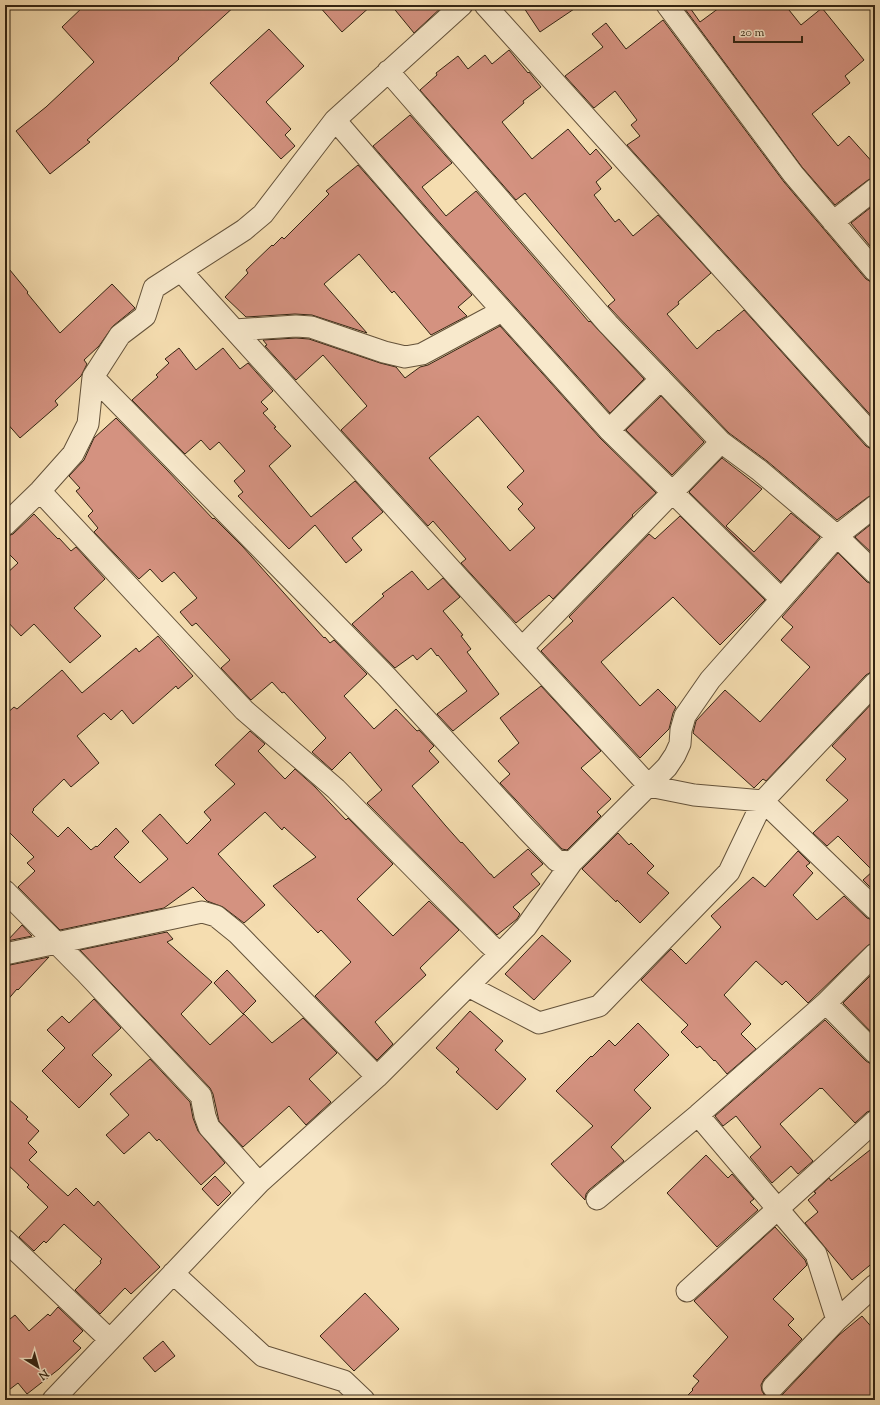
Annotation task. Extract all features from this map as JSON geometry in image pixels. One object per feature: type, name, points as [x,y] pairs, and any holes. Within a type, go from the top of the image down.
[{"type":"street","points":[[5,525],[40,491],[73,454],[88,424],[93,377],[120,335],[145,316],[154,288],[244,230],[262,214],[334,120],[462,5]]},
{"type":"street","points":[[485,5],[875,438]]},
{"type":"street","points":[[667,5],[792,174],[875,271]]},
{"type":"street","points":[[388,71],[608,324],[721,442],[759,470],[837,536],[875,573]]},
{"type":"street","points":[[334,120],[609,430],[781,599]]},
{"type":"street","points":[[833,222],[875,189]]},
{"type":"street","points":[[181,271],[648,786],[694,795],[763,801],[875,909]]},
{"type":"street","points":[[235,330],[296,326],[311,327],[384,352],[405,357],[422,354],[502,311]]},
{"type":"street","points":[[93,377],[387,677],[556,861],[572,862]]},
{"type":"street","points":[[609,430],[661,379]]},
{"type":"street","points":[[522,648],[721,442]]},
{"type":"street","points":[[40,491],[244,710],[336,789],[500,954]]},
{"type":"street","points":[[53,1400],[259,1183],[377,1077],[526,927],[572,862],[667,767],[680,744],[681,730],[685,716],[710,680],[837,536],[875,506]]},
{"type":"street","points":[[468,986],[539,1023],[599,1006],[729,872],[763,801],[875,682]]},
{"type":"street","points":[[5,890],[86,973],[201,1096],[205,1116],[210,1127],[259,1183]]},
{"type":"street","points":[[5,954],[202,912],[216,916],[237,933],[377,1077]]},
{"type":"street","points":[[597,1199],[698,1115],[826,1003],[875,954]]},
{"type":"street","points":[[826,1003],[875,1053]]},
{"type":"street","points":[[698,1115],[816,1254],[837,1320]]},
{"type":"street","points":[[687,1291],[875,1122]]},
{"type":"street","points":[[5,1240],[110,1340]]},
{"type":"street","points":[[174,1273],[263,1356],[344,1381],[364,1400]]},
{"type":"street","points":[[773,1387],[837,1320],[875,1285]]},
{"type":"building","points":[[85,5],[236,5],[178,58],[179,59],[87,140],[90,142],[50,174],[16,131],[46,107],[94,62],[62,27]]},
{"type":"building","points":[[318,5],[372,5],[342,32]]},
{"type":"building","points":[[391,5],[444,5],[414,33]]},
{"type":"building","points":[[522,5],[580,5],[540,32]]},
{"type":"building","points":[[682,5],[688,5],[700,22],[723,5],[785,5],[801,25],[822,8],[864,60],[845,76],[850,83],[812,114],[838,146],[849,136],[875,165],[875,177],[868,180],[835,205],[802,167]]},
{"type":"building","points":[[663,20],[784,182],[866,279],[875,283],[875,420],[627,145],[640,136],[631,125],[637,120],[615,91],[594,108],[565,76],[603,47],[592,34],[606,23],[626,49]]},
{"type":"building","points":[[269,29],[304,66],[266,102],[291,129],[285,135],[295,146],[281,159],[210,83]]},
{"type":"building","points":[[509,50],[541,87],[523,101],[524,103],[502,122],[532,159],[568,129],[590,155],[596,149],[612,168],[596,182],[601,189],[594,195],[615,222],[619,219],[633,236],[658,215],[711,273],[678,302],[679,304],[667,314],[697,349],[718,330],[719,331],[744,310],[866,446],[875,450],[875,494],[868,497],[837,520],[767,461],[729,433],[608,306],[615,300],[525,193],[516,200],[420,90],[437,75],[436,73],[458,56],[468,69],[485,55],[492,64]]},
{"type":"building","points":[[410,115],[452,163],[422,187],[446,216],[476,191],[589,322],[590,321],[644,379],[610,413],[373,146]]},
{"type":"building","points":[[358,165],[472,295],[458,307],[467,316],[431,335],[394,291],[392,293],[359,254],[324,284],[367,333],[312,315],[295,314],[246,317],[225,297],[248,273],[246,270],[272,245],[273,246],[282,237],[284,239],[329,194],[326,191]]},
{"type":"building","points":[[875,204],[875,252],[851,223]]},
{"type":"building","points":[[5,264],[60,333],[112,284],[135,308],[113,326],[99,346],[84,360],[87,364],[81,376],[55,401],[58,405],[20,438],[5,421]]},
{"type":"building","points":[[500,326],[600,438],[656,493],[632,515],[633,516],[553,599],[549,595],[516,623],[461,563],[466,559],[433,521],[428,526],[341,430],[367,406],[323,355],[296,380],[265,346],[267,345],[263,340],[296,338],[309,339],[396,367],[405,378],[420,367],[428,365]],"holes":[[[478,416],[524,471],[507,487],[523,504],[518,509],[535,528],[510,551],[429,458]]]},
{"type":"building","points":[[179,348],[196,370],[223,348],[240,369],[248,363],[273,391],[261,402],[268,409],[263,413],[276,427],[274,428],[291,446],[269,466],[311,517],[355,481],[383,512],[352,538],[362,550],[346,563],[315,525],[289,549],[238,496],[243,492],[234,481],[245,471],[219,442],[210,450],[201,440],[185,454],[132,400],[158,377],[156,375],[169,363],[165,359]]},
{"type":"building","points":[[661,396],[704,442],[672,475],[626,430]]},
{"type":"building","points":[[116,418],[213,519],[214,518],[243,547],[324,638],[325,637],[330,643],[334,640],[367,674],[344,696],[374,729],[396,709],[434,746],[429,751],[439,762],[412,786],[490,874],[494,878],[528,849],[543,864],[531,874],[540,884],[513,907],[520,914],[517,919],[497,935],[367,803],[382,790],[350,752],[332,770],[312,752],[326,738],[284,692],[282,693],[272,682],[251,700],[221,668],[230,660],[196,623],[192,626],[180,612],[197,598],[174,572],[162,582],[150,569],[139,579],[94,532],[98,528],[88,516],[93,511],[76,491],[80,488],[69,476],[84,460],[94,438]]},
{"type":"building","points":[[722,458],[762,489],[726,526],[754,552],[791,513],[820,537],[781,582],[689,492]]},
{"type":"building","points":[[34,514],[71,551],[76,547],[105,579],[74,608],[101,636],[70,663],[34,624],[21,636],[5,619],[5,575],[18,563],[5,550],[5,537],[13,534]]},
{"type":"building","points":[[680,516],[765,600],[720,645],[673,597],[601,662],[640,706],[658,689],[676,707],[669,729],[640,758],[541,651],[573,621],[569,617],[649,534],[655,539]]},
{"type":"building","points":[[875,521],[875,556],[855,537]]},
{"type":"building","points":[[838,553],[867,582],[875,585],[875,671],[866,675],[766,781],[763,779],[754,788],[693,733],[696,721],[725,690],[760,722],[810,667],[781,640],[793,627],[782,617]]},
{"type":"building","points":[[412,571],[428,590],[443,578],[460,597],[443,611],[463,635],[461,636],[471,649],[467,652],[499,694],[453,731],[437,714],[467,691],[438,655],[437,656],[431,648],[417,660],[413,655],[395,668],[352,624],[384,596],[382,594]]},
{"type":"building","points":[[158,636],[193,676],[178,689],[176,686],[133,724],[122,710],[111,720],[104,713],[77,736],[99,763],[71,787],[64,779],[33,809],[34,810],[32,812],[58,837],[68,827],[91,850],[96,846],[97,847],[116,828],[129,842],[114,857],[140,883],[168,859],[142,831],[160,814],[187,844],[211,820],[204,812],[235,784],[215,765],[250,731],[265,744],[258,751],[285,779],[295,769],[315,787],[346,820],[348,818],[393,864],[357,899],[393,936],[429,901],[459,930],[420,968],[426,975],[375,1022],[393,1044],[377,1060],[315,996],[351,962],[321,930],[318,933],[273,886],[316,857],[284,827],[282,830],[265,812],[218,854],[265,905],[244,923],[223,907],[207,901],[193,887],[164,908],[60,930],[18,887],[35,871],[27,863],[34,857],[5,828],[5,715],[14,707],[17,709],[62,670],[82,693],[136,648],[139,652]]},
{"type":"building","points":[[541,686],[601,751],[581,768],[611,799],[597,812],[601,816],[567,850],[562,849],[500,783],[510,774],[498,761],[519,743],[500,718]]},
{"type":"building","points":[[875,700],[875,892],[863,880],[873,871],[838,836],[827,846],[813,833],[848,800],[826,780],[846,759],[832,746]]},
{"type":"building","points":[[618,833],[629,845],[631,843],[654,866],[647,873],[669,893],[640,923],[582,869]]},
{"type":"building","points":[[798,851],[810,863],[806,866],[813,873],[793,895],[817,920],[844,896],[867,918],[875,921],[875,942],[867,946],[808,1003],[786,981],[782,985],[756,961],[724,995],[751,1024],[741,1034],[756,1049],[727,1074],[700,1046],[697,1048],[681,1032],[688,1025],[641,980],[671,949],[686,964],[721,927],[711,916],[753,877],[765,887]]},
{"type":"building","points":[[22,925],[32,936],[7,941]]},
{"type":"building","points":[[167,932],[173,939],[167,942],[212,982],[181,1014],[210,1045],[244,1014],[272,1043],[303,1018],[337,1053],[309,1079],[331,1102],[306,1125],[289,1106],[243,1147],[219,1121],[213,1094],[210,1088],[80,950]]},
{"type":"building","points":[[542,935],[571,961],[534,1000],[505,974]]},
{"type":"building","points":[[49,957],[18,990],[17,989],[5,1003],[5,966]]},
{"type":"building","points":[[227,970],[256,1001],[243,1014],[214,983]]},
{"type":"building","points":[[875,971],[875,1036],[843,1003]]},
{"type":"building","points":[[94,999],[121,1028],[92,1055],[112,1075],[79,1108],[42,1071],[65,1048],[47,1030],[62,1016],[69,1023]]},
{"type":"building","points":[[470,1011],[503,1041],[495,1050],[526,1079],[497,1110],[456,1072],[459,1069],[436,1048]]},
{"type":"building","points":[[825,1020],[866,1061],[875,1065],[875,1109],[867,1112],[855,1123],[822,1088],[820,1088],[780,1124],[813,1161],[798,1174],[791,1166],[772,1183],[750,1157],[761,1147],[736,1116],[723,1126],[715,1116]]},
{"type":"building","points":[[638,1023],[669,1055],[634,1090],[651,1108],[611,1147],[624,1161],[589,1190],[586,1194],[585,1200],[551,1164],[593,1126],[556,1091],[609,1040],[615,1046]]},
{"type":"building","points":[[150,1059],[190,1102],[193,1118],[198,1131],[225,1163],[201,1185],[159,1139],[157,1141],[149,1132],[124,1154],[106,1135],[129,1115],[110,1094]]},
{"type":"building","points":[[5,1096],[28,1117],[26,1119],[39,1131],[28,1143],[37,1152],[29,1160],[68,1196],[76,1188],[94,1206],[98,1201],[160,1267],[131,1294],[125,1288],[100,1314],[75,1290],[101,1263],[100,1261],[102,1259],[64,1224],[46,1243],[44,1241],[34,1251],[19,1237],[48,1207],[27,1187],[29,1185],[5,1162]]},
{"type":"building","points":[[875,1146],[875,1261],[852,1280],[805,1223],[818,1212],[808,1200],[829,1178],[831,1181]]},
{"type":"building","points":[[706,1155],[728,1178],[732,1174],[754,1199],[750,1202],[758,1210],[717,1247],[667,1193]]},
{"type":"building","points":[[215,1176],[231,1193],[218,1206],[202,1189]]},
{"type":"building","points":[[775,1227],[805,1260],[807,1265],[773,1299],[794,1319],[788,1325],[802,1339],[764,1379],[761,1385],[762,1391],[765,1396],[770,1399],[776,1399],[781,1396],[839,1335],[862,1316],[875,1331],[875,1400],[683,1400],[693,1390],[692,1389],[699,1381],[693,1376],[728,1337],[694,1301]]},
{"type":"building","points":[[365,1293],[399,1329],[354,1371],[320,1336]]},
{"type":"building","points":[[58,1307],[83,1331],[73,1341],[81,1348],[59,1369],[27,1394],[18,1383],[5,1393],[5,1323],[15,1315],[29,1331],[48,1314],[50,1316]]},
{"type":"building","points":[[163,1341],[175,1356],[155,1372],[143,1358]]}]
